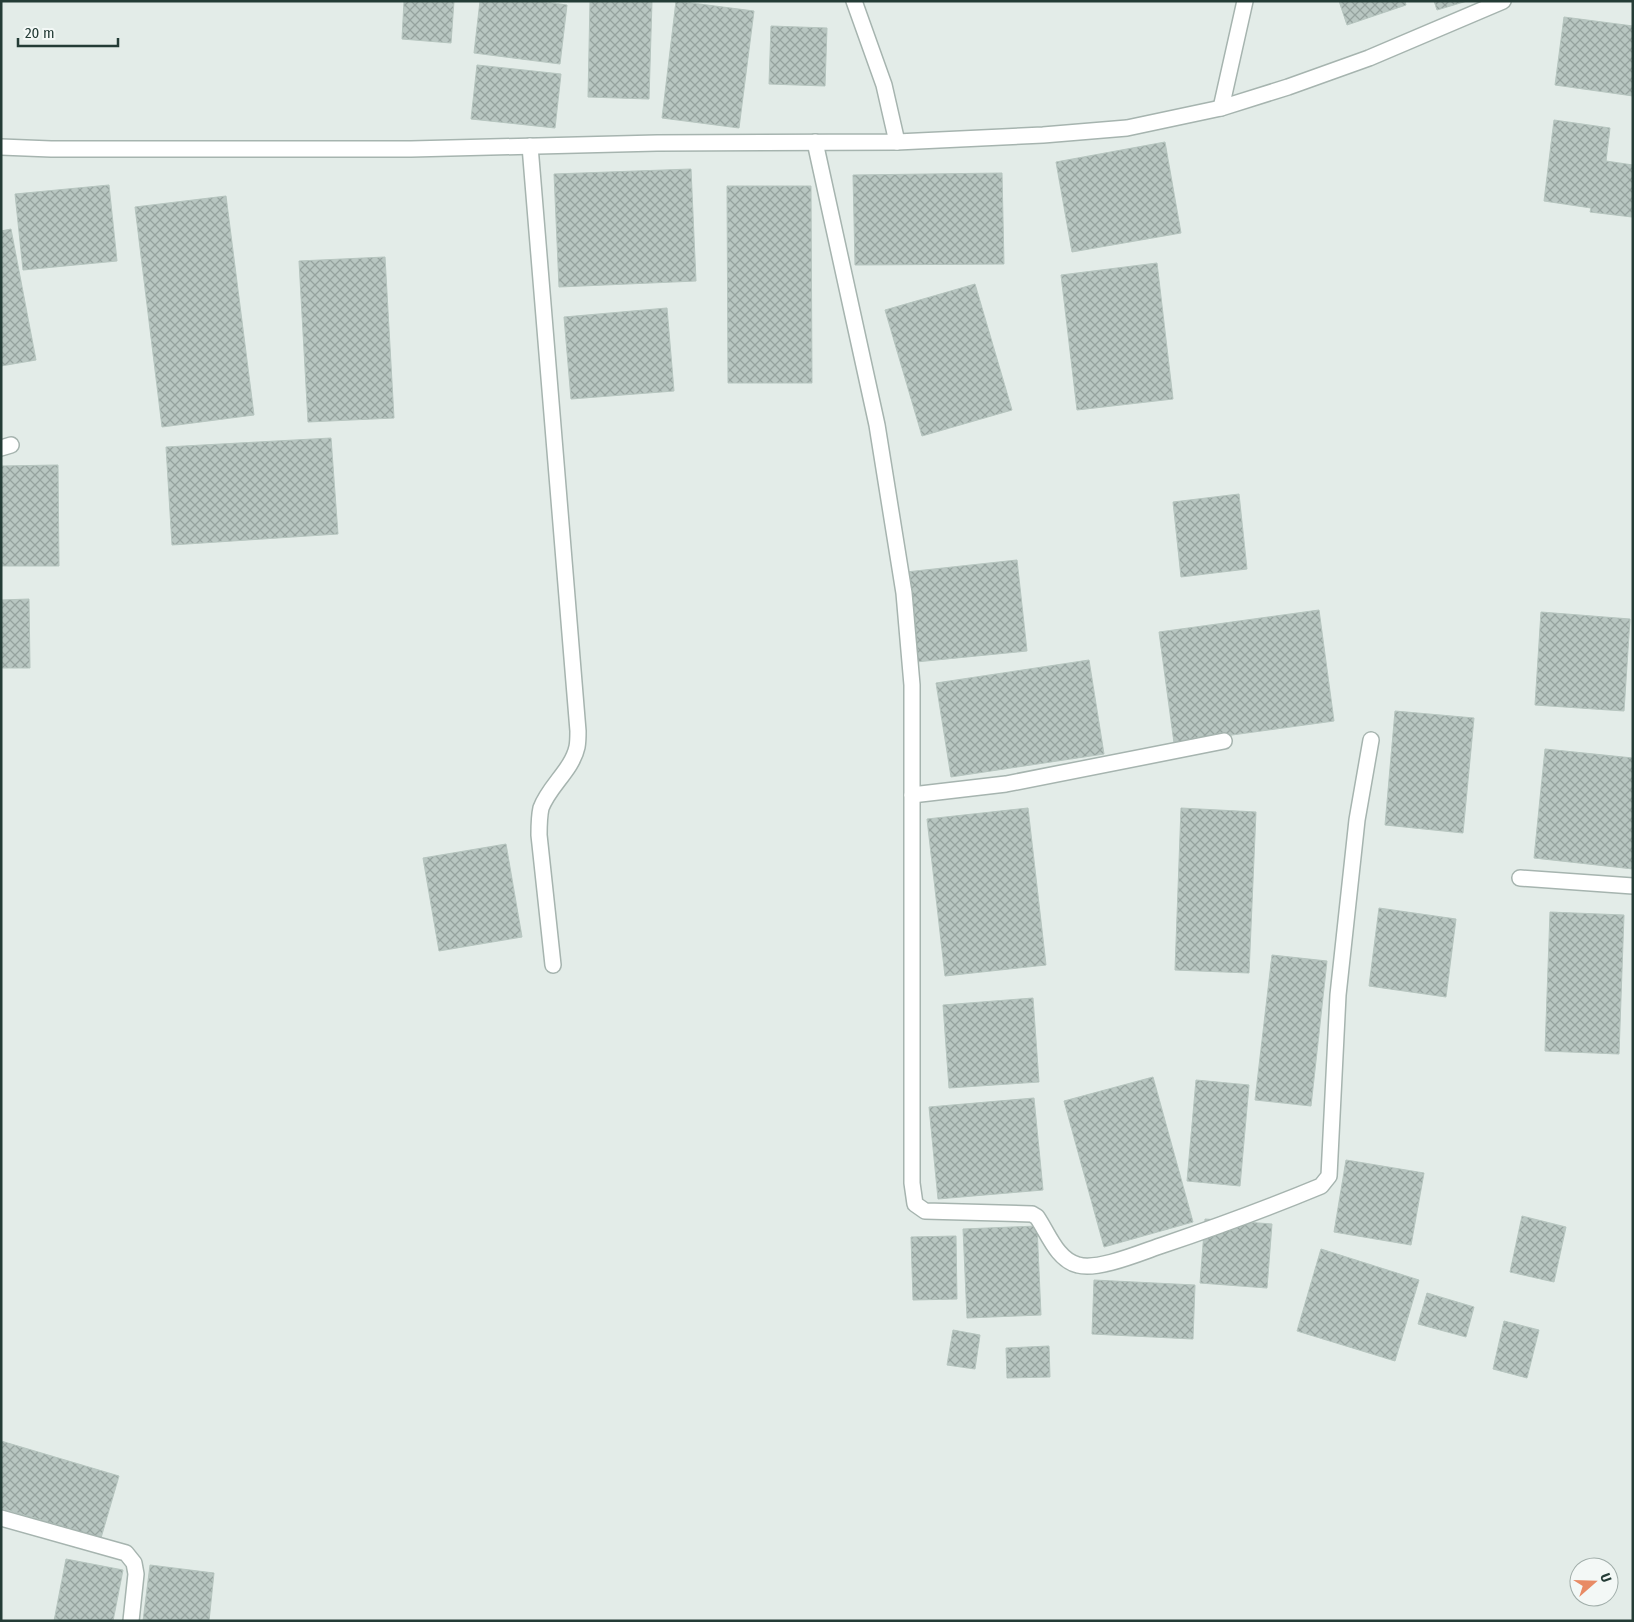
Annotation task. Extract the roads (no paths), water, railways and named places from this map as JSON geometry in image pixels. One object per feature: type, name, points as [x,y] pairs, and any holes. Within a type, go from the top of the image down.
[{"type":"street","points":[[854,1],[884,84],[897,142]]},
{"type":"street","points":[[1221,108],[1245,1]]},
{"type":"street","points":[[1,147],[51,149],[411,149],[657,143],[897,142],[1044,136],[1127,128],[1221,108],[1288,87],[1369,58],[1503,1]]},
{"type":"street","points":[[816,142],[876,425],[904,592],[912,685],[912,1183],[915,1204],[925,1211],[1032,1214],[1038,1216],[1062,1255],[1069,1262],[1077,1265],[1092,1266],[1123,1258],[1250,1215],[1320,1186],[1327,1181],[1338,995],[1357,820],[1371,740]]},
{"type":"street","points":[[530,146],[578,731],[577,747],[546,798],[540,818],[539,835],[553,965]]},
{"type":"street","points":[[912,795],[1006,784],[1224,741]]},
{"type":"street","points":[[1520,878],[1633,886]]},
{"type":"street","points":[[1,1518],[126,1553],[134,1563],[136,1574],[131,1621]]}]
